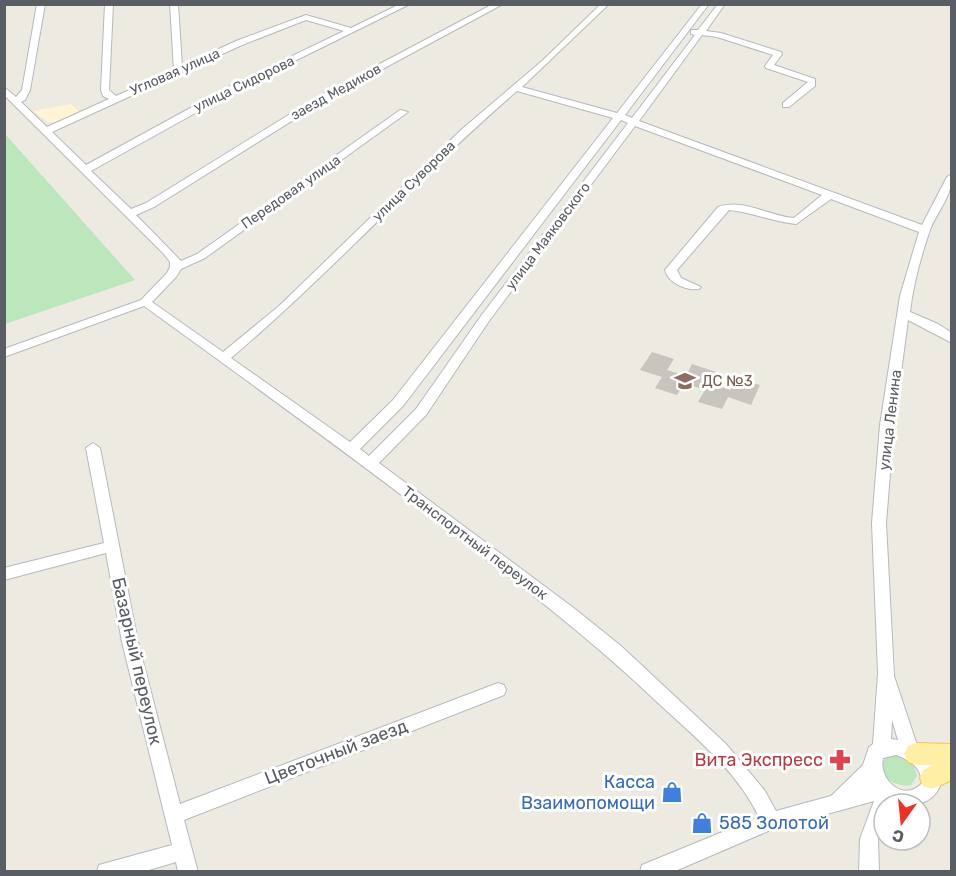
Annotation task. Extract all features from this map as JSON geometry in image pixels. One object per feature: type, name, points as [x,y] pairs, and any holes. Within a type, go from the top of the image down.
[{"type":"main road","points":[[913,753],[951,755]]},
{"type":"street","points":[[15,101],[22,98],[26,90],[41,4]]},
{"type":"street","points":[[109,4],[105,90],[106,94],[115,99]]},
{"type":"street","points":[[174,4],[178,70]]},
{"type":"street","name":"улица Сидорова","points":[[85,170],[195,108],[407,4]]},
{"type":"street","name":"заезд Медиков","points":[[129,214],[177,189],[324,97],[500,4]]},
{"type":"street","name":"улица Суворова","points":[[222,359],[283,308],[464,132],[516,88],[606,4]]},
{"type":"street","name":"улица Маяковского","points":[[351,449],[398,403],[706,4]]},
{"type":"street","name":"улица Маяковского","points":[[369,464],[421,412],[485,319],[722,4]]},
{"type":"street","name":"Угловая улица","points":[[45,132],[304,14],[352,31]]},
{"type":"street","points":[[686,30],[778,54],[770,66],[812,81],[812,84],[786,105]]},
{"type":"street","points":[[516,88],[618,116],[926,230]]},
{"type":"street","points":[[4,90],[176,262],[172,275],[145,302],[4,353]]},
{"type":"street","name":"Передовая улица","points":[[176,267],[201,256],[403,112]]},
{"type":"street","name":"улица Ленина","points":[[882,748],[886,673],[879,523],[887,425],[906,296],[926,230],[951,177]]},
{"type":"street","points":[[695,287],[677,280],[671,270],[722,209],[736,206],[783,220],[796,221],[829,195]]},
{"type":"street","name":"Транспортный переулок","points":[[145,302],[351,449],[569,613],[615,651],[720,750],[759,797],[771,821]]},
{"type":"street","points":[[904,314],[934,327],[951,339]]},
{"type":"street","name":"Базарный переулок","points":[[93,448],[130,642],[188,872]]},
{"type":"street","points":[[4,574],[112,546]]},
{"type":"street","name":"улица Ленина","points":[[886,673],[913,753]]},
{"type":"street","name":"Цветочный заезд","points":[[174,815],[498,690]]},
{"type":"street","points":[[896,747],[913,753],[942,772],[928,793],[913,800],[901,799],[884,791],[873,778],[871,769],[875,753],[882,748],[896,747]]},
{"type":"street","points":[[836,803],[871,769]]},
{"type":"street","points":[[649,872],[771,821],[884,791]]},
{"type":"street","points":[[869,872],[869,839],[884,791]]},
{"type":"street","points":[[106,872],[183,851]]},
{"type":"shaded area","points":[[71,104],[82,113],[57,122],[48,122],[33,111]]},
{"type":"green space","points":[[5,134],[135,280],[5,324]]},
{"type":"green space","points":[[894,755],[903,757],[914,768],[917,776],[911,785],[895,783],[884,774],[882,763]]},
{"type":"building","name":"ДС №3","points":[[652,352],[674,359],[667,370],[686,376],[692,364],[716,372],[710,383],[730,390],[737,378],[760,385],[751,405],[728,397],[722,409],[698,402],[705,390],[684,383],[677,395],[655,388],[662,377],[640,370]]},
{"type":"place","name":"ДС №3","points":[[685,381]]},
{"type":"place","name":"Вита Экспресс","points":[[840,760]]},
{"type":"place","name":"Касса Взаимопомощи","points":[[672,792]]},
{"type":"place","name":"585 Золотой","points":[[702,823]]}]
